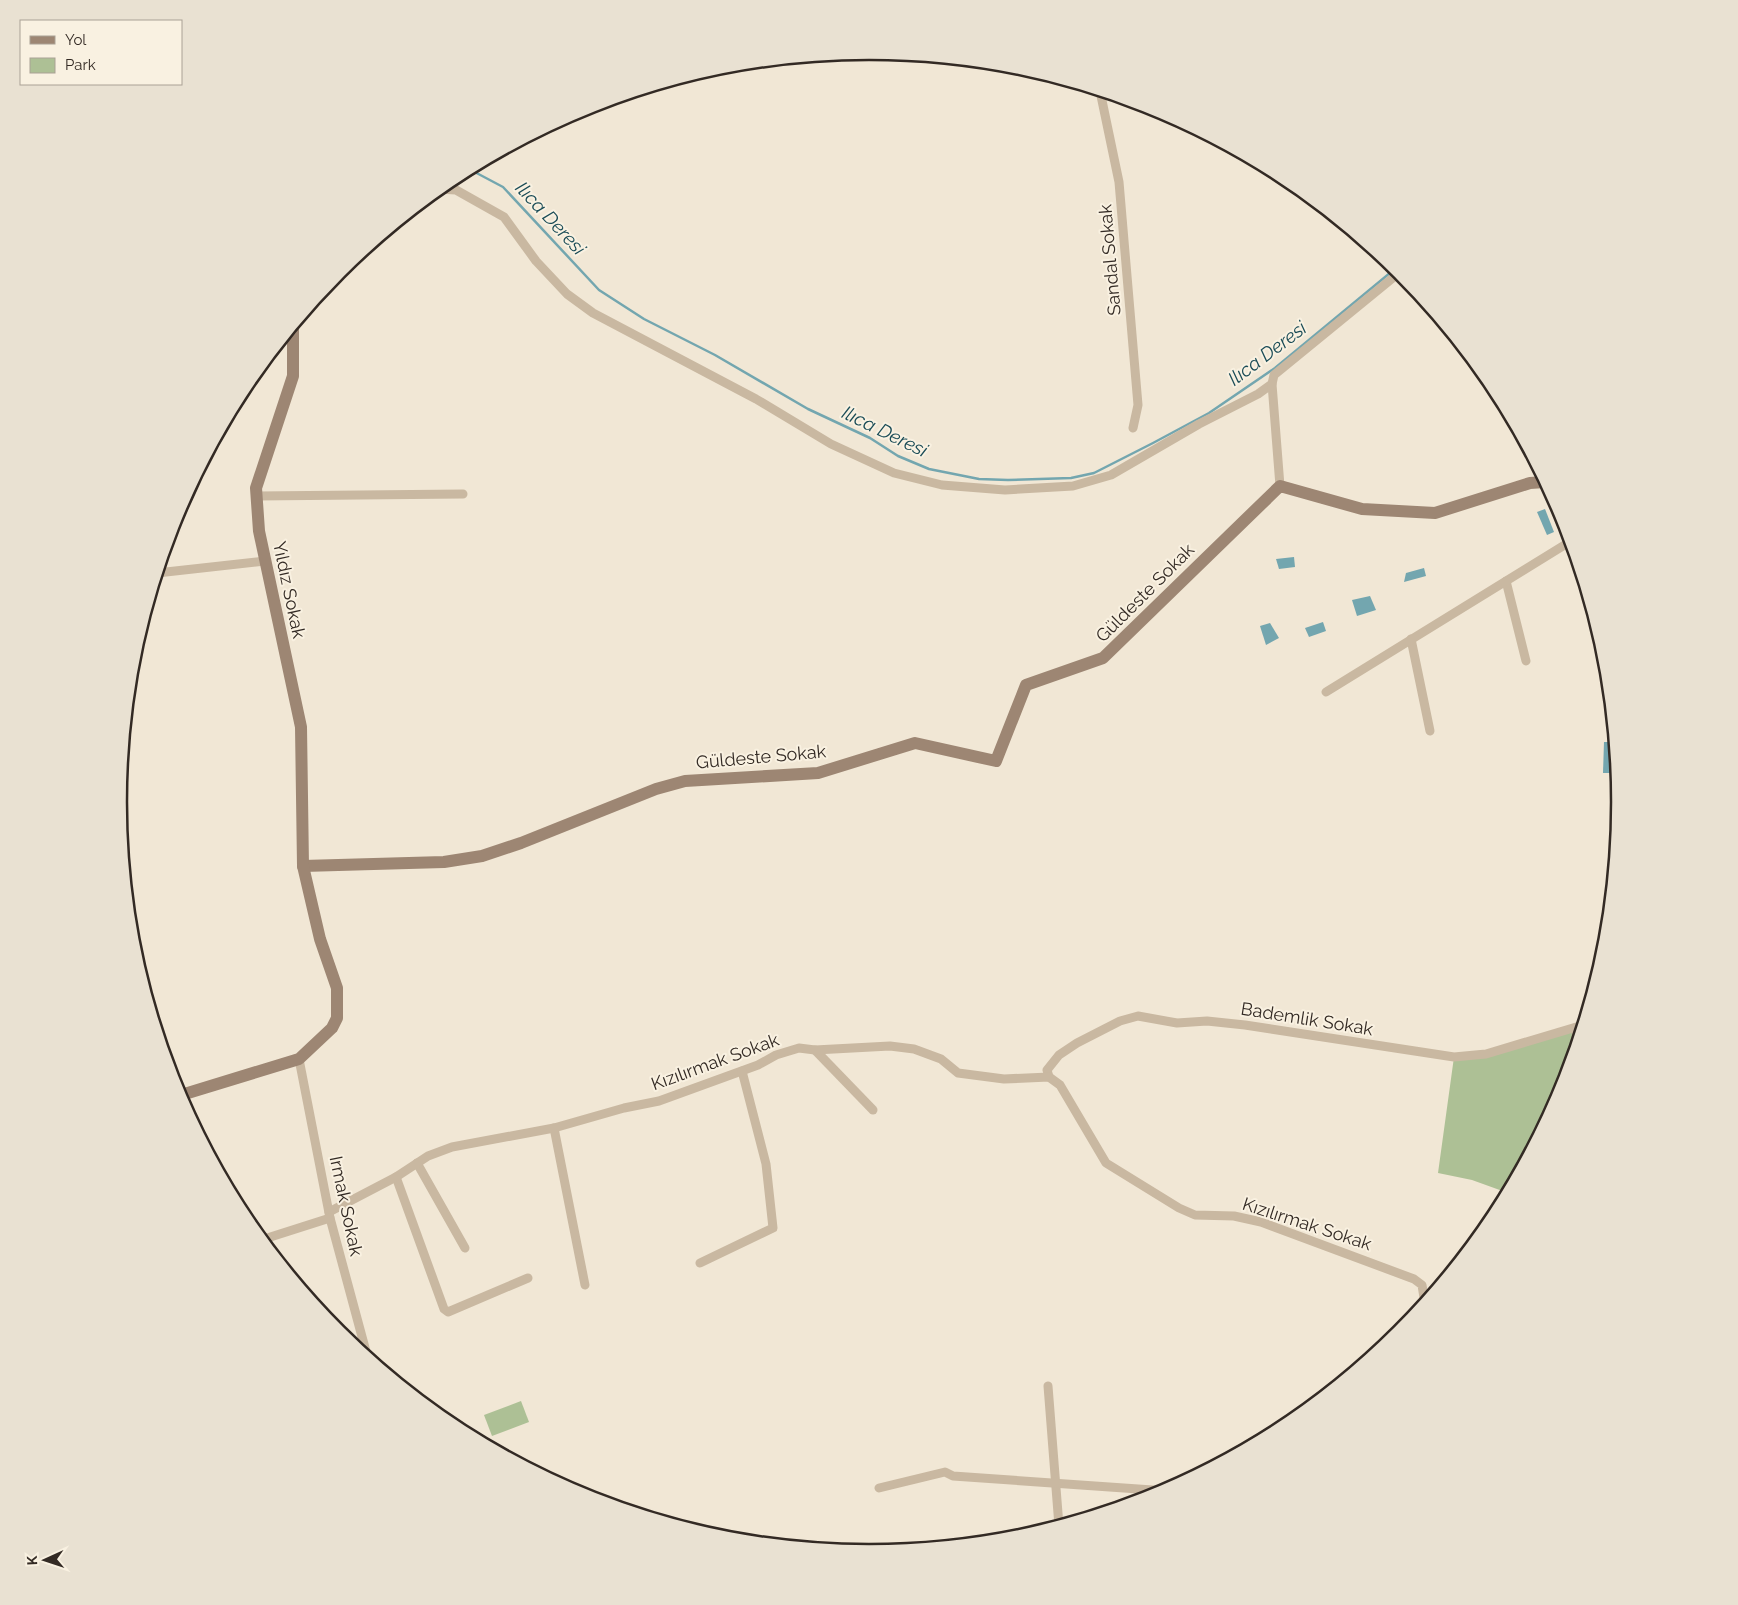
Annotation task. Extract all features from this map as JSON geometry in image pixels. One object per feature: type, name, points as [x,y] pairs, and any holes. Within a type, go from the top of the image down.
[{"type":"street","name":"Sandal Sokak","points":[[1101,97],[1119,182],[1138,405],[1133,428]]},
{"type":"street","points":[[450,190],[456,190],[504,217],[542,267],[567,294],[593,313],[756,399],[831,444],[894,473],[942,485],[1005,490],[1073,486],[1111,475],[1199,424],[1258,394],[1272,384]]},
{"type":"street","points":[[1394,277],[1274,375],[1272,384],[1280,486],[1362,509],[1435,513],[1530,483],[1539,482]]},
{"type":"street","name":"Yıldız Sokak","points":[[293,334],[294,376],[256,488],[256,496],[259,531],[301,728],[303,866],[320,939],[337,988],[338,1003],[332,1028],[299,1059]]},
{"type":"street","name":"Güldeste Sokak","points":[[303,866],[444,862],[482,856],[521,843],[656,789],[685,781],[818,773],[915,743],[996,761],[1026,685],[1104,658],[1280,486]]},
{"type":"street","points":[[256,496],[463,494]]},
{"type":"street","points":[[1326,692],[1565,544]]},
{"type":"street","points":[[163,572],[265,561]]},
{"type":"street","points":[[1506,581],[1526,661]]},
{"type":"street","points":[[1411,639],[1430,731]]},
{"type":"street","name":"Bademlik Sokak","points":[[1049,1077],[1047,1070],[1059,1055],[1120,1021],[1138,1016],[1177,1022],[1245,1024],[1454,1057],[1486,1054],[1576,1028]]},
{"type":"street","name":"Kızılırmak Sokak","points":[[268,1238],[330,1215],[428,1156],[452,1147],[554,1128],[624,1108],[660,1101],[742,1071],[776,1055],[799,1048],[815,1050],[890,1046],[926,1052],[958,1073],[1004,1079],[1049,1077],[1060,1085],[1106,1163],[1124,1176],[1195,1215],[1234,1216],[1261,1222],[1414,1279],[1422,1285],[1424,1296]]},
{"type":"street","points":[[815,1050],[873,1110]]},
{"type":"street","points":[[186,1094],[299,1059]]},
{"type":"street","name":"Irmak Sokak","points":[[299,1059],[330,1215],[365,1348]]},
{"type":"street","points":[[700,1263],[773,1228],[766,1164],[742,1071]]},
{"type":"street","points":[[554,1128],[585,1285]]},
{"type":"street","points":[[417,1163],[465,1248]]},
{"type":"street","points":[[396,1177],[444,1309],[448,1312],[528,1278]]},
{"type":"street","points":[[1048,1386],[1059,1521]]},
{"type":"street","points":[[879,1488],[945,1472],[953,1476],[1149,1490]]},
{"type":"green space","points":[[1576,1027],[1555,1087],[1535,1131],[1501,1191],[1472,1180],[1438,1173],[1454,1057],[1486,1054]]},
{"type":"green space","points":[[521,1401],[529,1422],[492,1436],[484,1415]]},
{"type":"water","points":[[1545,509],[1554,532],[1547,535],[1537,512]]},
{"type":"water","points":[[1294,557],[1295,567],[1279,569],[1276,559]]},
{"type":"water","points":[[1424,568],[1426,576],[1404,582],[1406,573]]},
{"type":"water","points":[[1370,596],[1376,610],[1357,616],[1352,600]]},
{"type":"water","points":[[1323,622],[1326,631],[1309,637],[1305,628]]},
{"type":"water","points":[[1270,623],[1279,638],[1266,645],[1260,626]]},
{"type":"water","points":[[1604,742],[1609,742],[1611,773],[1603,773]]},
{"type":"waterway","name":"Ilıca Deresi","points":[[476,173],[503,187],[599,290],[644,319],[715,355],[808,409],[870,438],[898,456],[929,469],[979,479],[1071,478],[1094,473],[1209,413],[1275,368],[1390,273]]}]
